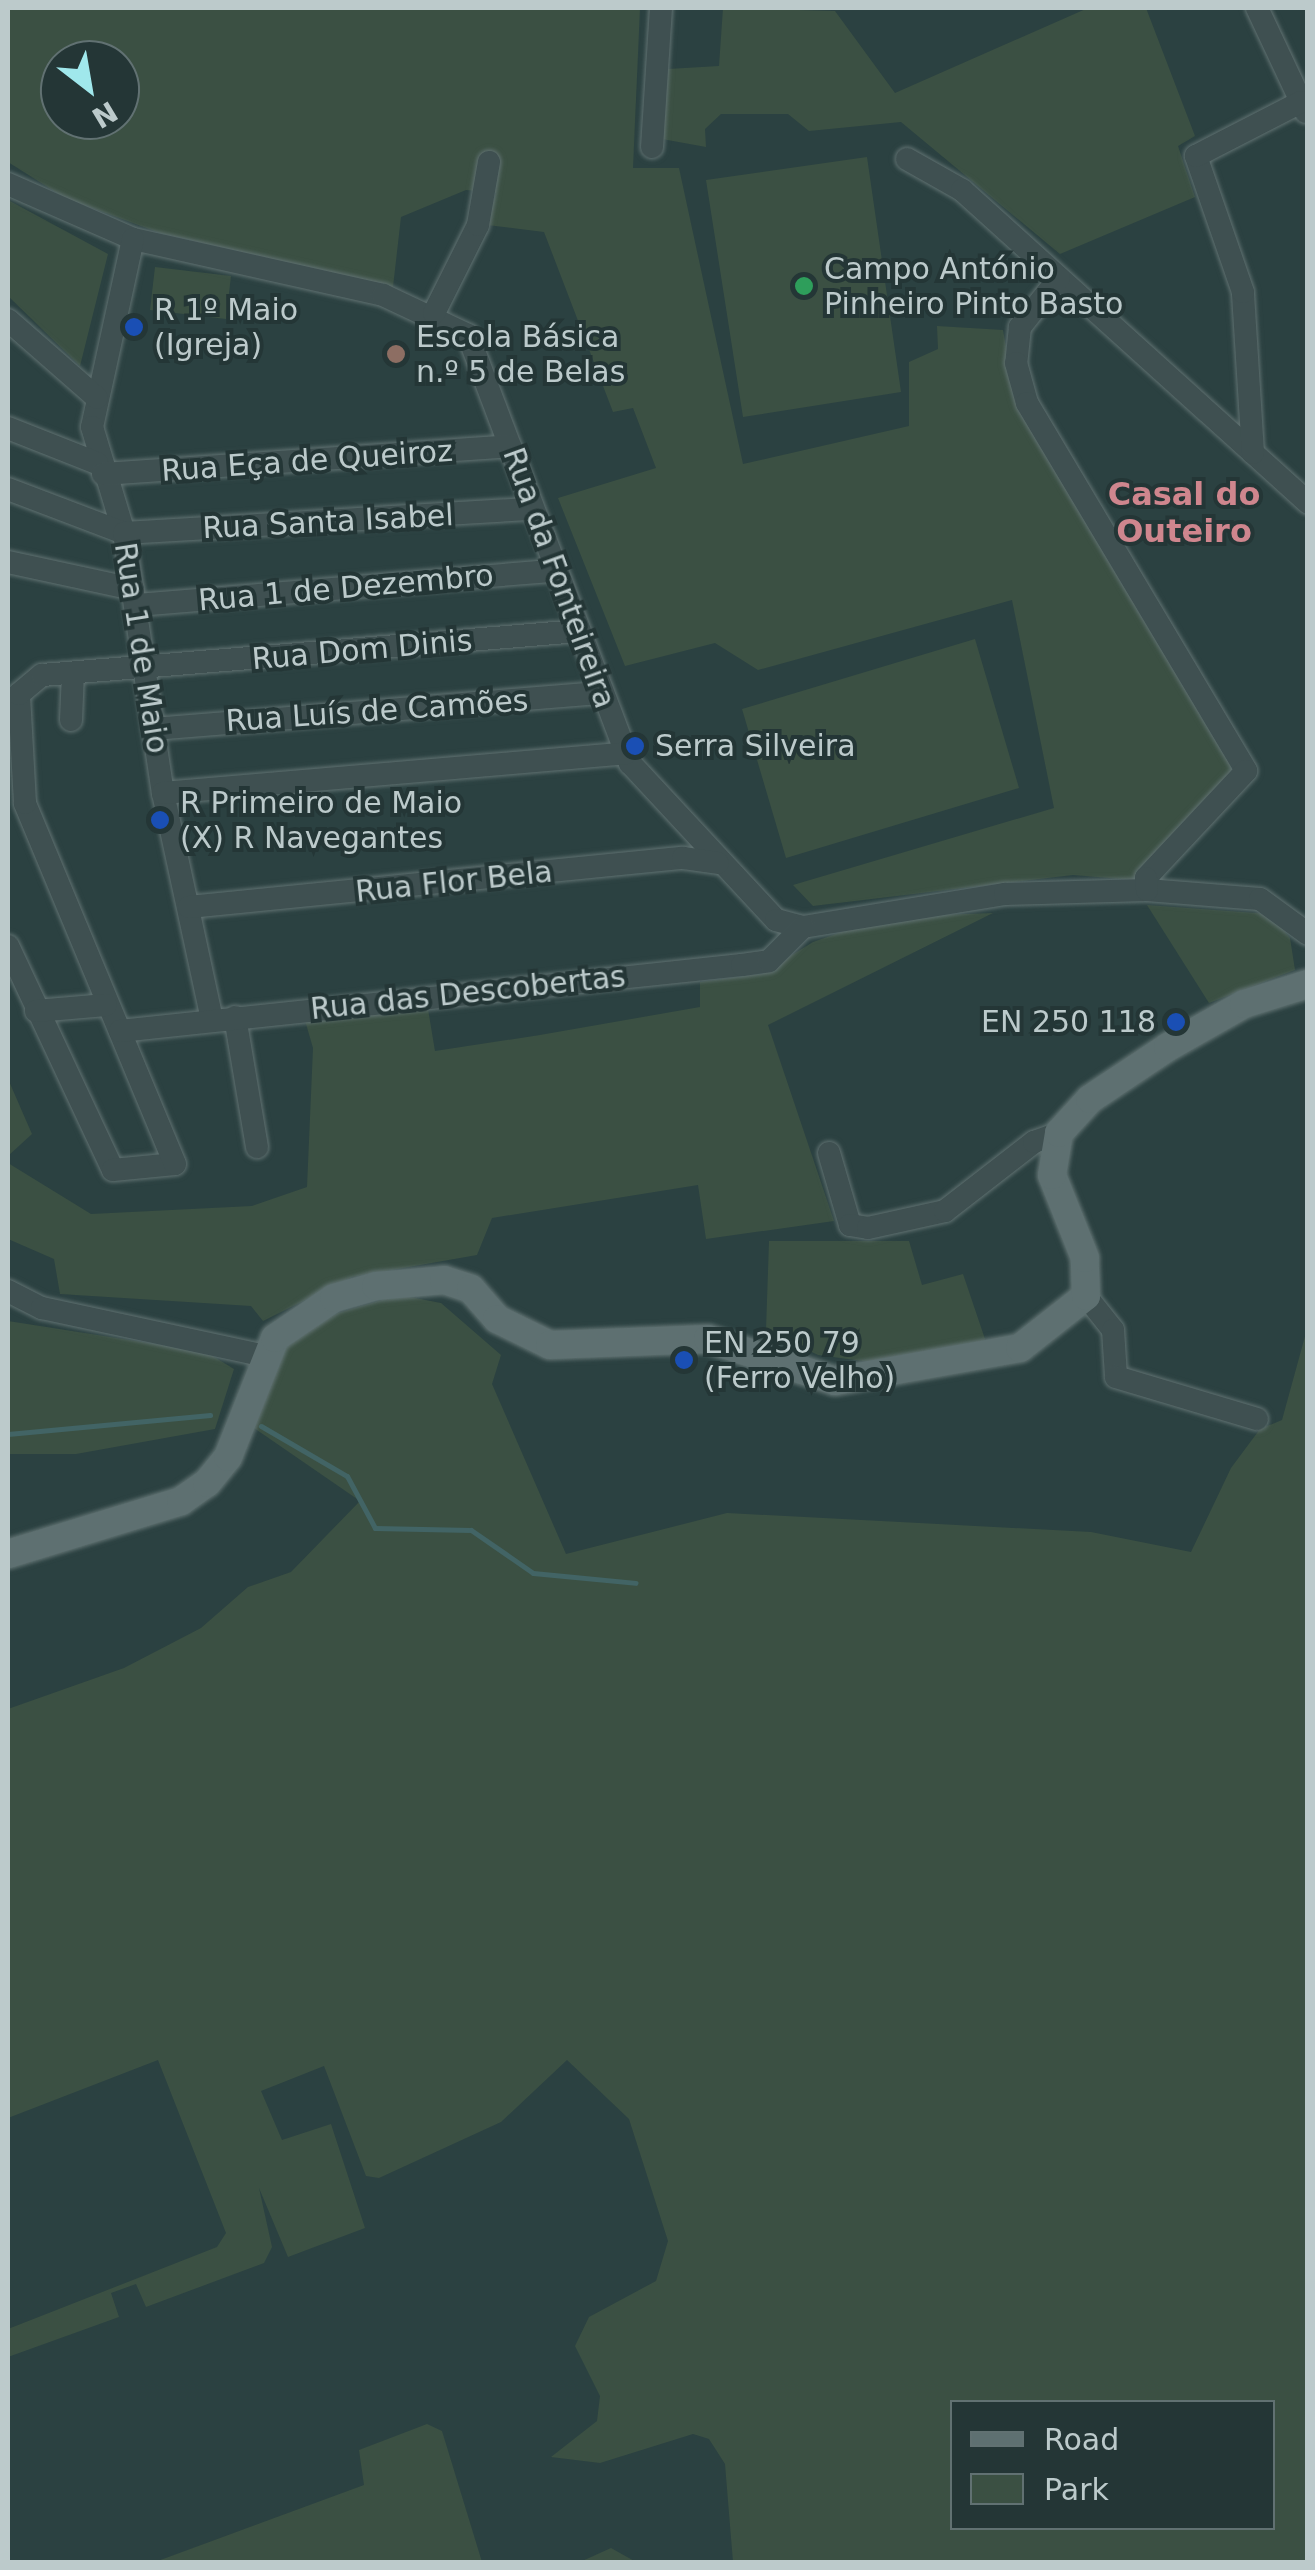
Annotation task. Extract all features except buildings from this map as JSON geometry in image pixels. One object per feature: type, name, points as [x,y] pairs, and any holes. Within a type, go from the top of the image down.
[{"type":"main road","points":[[8,1554],[181,1501],[207,1483],[228,1457],[262,1355],[334,1298],[444,1280],[471,1289],[520,1335],[550,1345],[708,1339],[835,1381],[870,1382],[1020,1348],[1086,1296],[1086,1258],[1052,1174],[1060,1133],[1090,1099],[1168,1047],[1244,1004],[1308,984]]},
{"type":"street","points":[[652,147],[662,8]]},
{"type":"street","points":[[1253,453],[1243,292],[1196,156],[1304,109],[1257,8]]},
{"type":"street","points":[[907,159],[962,190],[1308,503]]},
{"type":"street","points":[[8,184],[133,239],[434,312],[478,225],[489,162]]},
{"type":"street","name":"Rua 1 de Maio","points":[[133,239],[96,398],[100,468],[124,533],[163,794],[257,1147]]},
{"type":"street","points":[[1058,278],[1020,327],[1016,363],[1027,403],[1246,771],[1146,878],[1147,890]]},
{"type":"street","name":"Rua da Fonteireira","points":[[434,312],[475,346],[554,571],[625,753],[763,912],[803,927]]},
{"type":"street","points":[[8,320],[96,398]]},
{"type":"street","points":[[8,428],[100,468]]},
{"type":"street","name":"Rua Eça de Queiroz","points":[[100,468],[510,446]]},
{"type":"street","points":[[8,489],[124,533]]},
{"type":"street","name":"Rua Santa Isabel","points":[[124,533],[532,510]]},
{"type":"street","name":"Rua 1 de Dezembro","points":[[8,562],[135,597],[554,571]]},
{"type":"street","name":"Rua Dom Dinis","points":[[13,690],[42,675],[579,631]]},
{"type":"street","points":[[71,720],[73,673]]},
{"type":"street","points":[[8,946],[113,1170],[176,1164],[106,1005],[25,803],[13,690]]},
{"type":"street","name":"Rua Luís de Camões","points":[[153,729],[600,692]]},
{"type":"street","points":[[163,794],[625,753]]},
{"type":"street","name":"Rua Flor Bela","points":[[190,907],[682,858],[718,863]]},
{"type":"street","points":[[803,927],[1005,894],[1147,890],[1260,899],[1308,934]]},
{"type":"street","name":"Rua das Descobertas","points":[[120,1031],[770,961],[803,927]]},
{"type":"street","points":[[36,1011],[106,1005]]},
{"type":"street","points":[[829,1153],[850,1225],[868,1228],[945,1211],[1034,1142],[1060,1133]]},
{"type":"street","points":[[8,1291],[262,1355]]},
{"type":"street","points":[[1086,1296],[1113,1330],[1116,1377],[1257,1420]]},
{"type":"street","points":[[8,1305],[44,1303]]},
{"type":"green space","points":[[8,8],[640,8],[633,168],[679,168],[743,464],[909,426],[909,362],[938,349],[937,326],[1003,330],[1014,393],[1232,753],[1231,781],[1133,880],[1073,875],[813,906],[793,885],[1054,808],[1012,600],[758,670],[715,643],[625,666],[558,498],[656,468],[633,408],[613,412],[544,232],[487,225],[496,193],[466,190],[401,217],[393,287],[160,233],[65,198],[8,162]]},
{"type":"green space","points":[[723,8],[835,11],[895,93],[1088,8],[1146,8],[1195,136],[1178,146],[1195,197],[1060,254],[901,122],[809,131],[788,114],[721,114],[705,129],[706,147],[662,139],[668,69],[719,66]]},
{"type":"green space","name":"Campo António Pinheiro Pinto Basto","points":[[867,157],[901,392],[743,417],[706,180]]},
{"type":"green space","points":[[8,200],[108,254],[80,366],[8,296]]},
{"type":"green space","points":[[155,267],[231,276],[226,319],[150,310]]},
{"type":"green space","points":[[975,639],[1019,788],[786,858],[742,709]]},
{"type":"green space","points":[[1147,905],[1270,914],[1290,938],[1295,970],[1209,1003]]},
{"type":"green space","points":[[993,913],[768,1025],[834,1221],[706,1239],[698,1185],[492,1218],[477,1255],[352,1277],[263,1321],[251,1306],[60,1294],[54,1259],[8,1239],[8,1163],[91,1214],[252,1206],[307,1187],[313,1048],[304,1017],[428,1009],[435,1051],[700,1007],[700,982],[761,974],[813,942],[884,917]]},
{"type":"green space","points":[[8,1079],[32,1134],[8,1156]]},
{"type":"green space","points":[[769,1241],[909,1241],[922,1285],[963,1274],[985,1339],[977,1349],[885,1364],[818,1355],[766,1330]]},
{"type":"green space","points":[[399,1295],[441,1303],[501,1355],[492,1384],[566,1554],[727,1513],[1091,1532],[1191,1552],[1231,1468],[1260,1429],[1282,1420],[1307,1329],[1307,2562],[733,2562],[725,2464],[709,2439],[693,2434],[600,2463],[551,2457],[597,2421],[600,2396],[575,2346],[589,2317],[656,2281],[668,2241],[629,2119],[567,2060],[501,2122],[379,2178],[366,2176],[324,2066],[261,2091],[282,2140],[331,2124],[365,2228],[288,2257],[259,2188],[272,2247],[264,2263],[146,2307],[136,2284],[111,2293],[119,2317],[8,2357],[8,2329],[217,2247],[226,2233],[158,2060],[8,2118],[8,1709],[124,1668],[201,1628],[248,1587],[291,1572],[360,1501],[251,1426],[289,1342],[338,1313]]},
{"type":"green space","points":[[8,1321],[206,1352],[234,1369],[215,1429],[76,1454],[8,1454]]},
{"type":"green space","points":[[427,2424],[442,2431],[482,2562],[155,2562],[364,2485],[359,2450]]},
{"type":"green space","points":[[611,2548],[636,2562],[580,2562]]},
{"type":"waterway","points":[[8,1434],[210,1415]]},
{"type":"waterway","points":[[261,1426],[347,1476],[375,1528],[471,1530],[533,1573],[636,1583]]},
{"type":"place","name":"Campo António Pinheiro Pinto Basto","points":[[804,286]]},
{"type":"place","name":"R 1º Maio (Igreja)","points":[[134,327]]},
{"type":"place","name":"Escola Básica n.º 5 de Belas","points":[[396,354]]},
{"type":"place","name":"Serra Silveira","points":[[635,746]]},
{"type":"place","name":"R Primeiro de Maio (X) R Navegantes","points":[[160,820]]},
{"type":"place","name":"EN 250 118","points":[[1176,1022]]},
{"type":"place","name":"EN 250 79 (Ferro Velho)","points":[[684,1360]]},
{"type":"district","name":"Casal do Outeiro","points":[[1184,514]]}]
